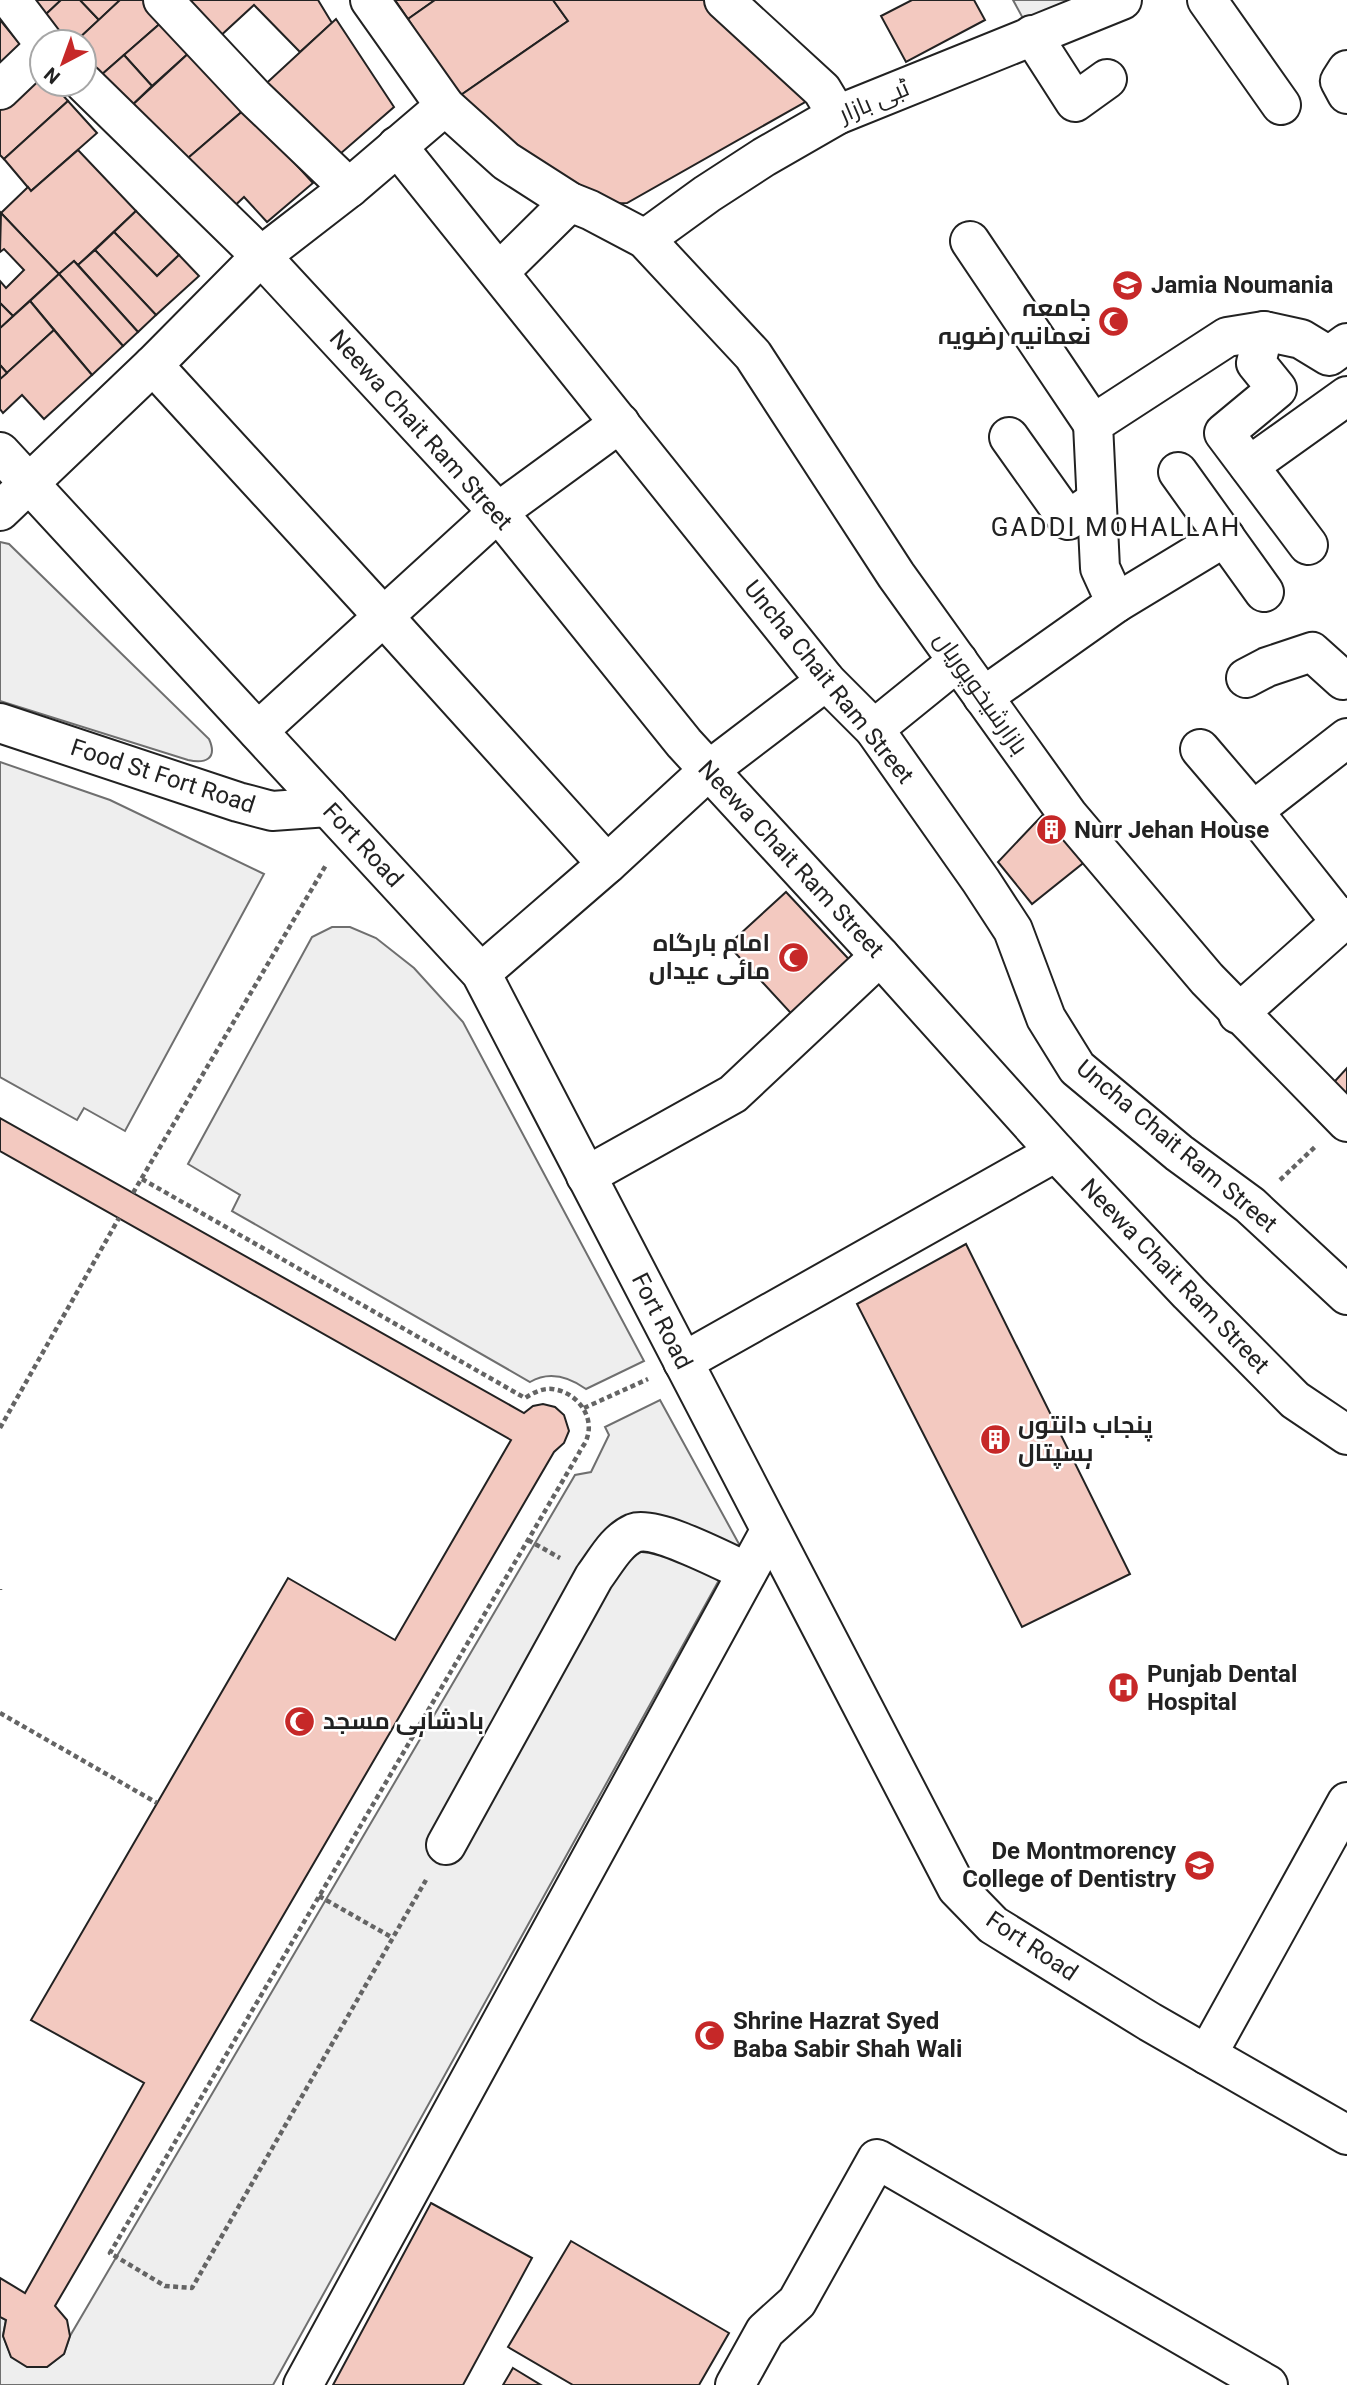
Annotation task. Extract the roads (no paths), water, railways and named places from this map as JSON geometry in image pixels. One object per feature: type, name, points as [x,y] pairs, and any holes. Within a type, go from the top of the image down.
[{"type":"street","points":[[11,0],[32,28]]},
{"type":"street","points":[[163,0],[255,98],[349,188]]},
{"type":"street","name":"بازارشیخوپوریاں","points":[[370,0],[445,107],[506,161],[570,202],[645,239],[752,355],[896,575],[1068,815],[1238,1014],[1345,1121]]},
{"type":"street","points":[[724,0],[822,90],[837,115]]},
{"type":"street","name":"ٹبی بازار","points":[[645,239],[752,164],[837,115],[1122,0]]},
{"type":"street","points":[[1208,0],[1281,105]]},
{"type":"street","points":[[1032,35],[1075,102],[1107,79]]},
{"type":"street","points":[[0,90],[28,63]]},
{"type":"street","points":[[1347,70],[1340,81],[1347,94]]},
{"type":"street","name":"Neewa Chait Ram Street","points":[[98,97],[261,256],[498,512],[684,743],[1056,1153],[1295,1400],[1347,1435]]},
{"type":"street","points":[[0,510],[153,365],[261,256],[349,188],[445,107]]},
{"type":"street","name":"Uncha Chait Ram Street","points":[[397,146],[826,681],[874,729],[1013,930],[1046,1018],[1077,1068],[1179,1153],[1250,1205],[1347,1295]]},
{"type":"street","points":[[499,272],[570,202]]},
{"type":"street","points":[[970,241],[1093,424],[1100,568],[1116,603]]},
{"type":"street","points":[[1093,424],[1227,337],[1264,331],[1301,339],[1329,356],[1347,343]]},
{"type":"street","points":[[1264,331],[1256,363],[1277,389],[1224,433],[1308,545]]},
{"type":"street","points":[[153,365],[607,864]]},
{"type":"street","points":[[1249,466],[1347,396]]},
{"type":"street","points":[[258,731],[498,512],[620,424]]},
{"type":"street","points":[[1009,438],[1068,520],[1096,501]]},
{"type":"street","name":"Fort Road","points":[[0,452],[481,973],[957,1888],[993,1925],[1150,2022],[1347,2134]]},
{"type":"street","points":[[1178,472],[1264,592]]},
{"type":"street","points":[[983,697],[1116,603],[1225,537]]},
{"type":"street","points":[[1246,678],[1267,667],[1312,652],[1346,677]]},
{"type":"street","points":[[874,729],[958,661]]},
{"type":"street","points":[[481,973],[607,864],[709,770],[826,681]]},
{"type":"street","name":"Food St Fort Road","points":[[0,723],[238,802],[272,811],[338,817]]},
{"type":"street","points":[[1253,811],[1347,738]]},
{"type":"street","points":[[1200,750],[1344,920],[1238,1014]]},
{"type":"street","points":[[586,1176],[733,1094],[880,956]]},
{"type":"street","points":[[683,1362],[1056,1153]]},
{"type":"street","points":[[303,2385],[770,1531]]},
{"type":"street","points":[[446,1845],[594,1577],[618,1543],[637,1532],[665,1535],[747,1572]]},
{"type":"street","points":[[1207,2055],[1347,1802]]},
{"type":"street","points":[[735,2385],[765,2331],[797,2302],[877,2159],[1070,2268],[1268,2385]]},
{"type":"place","name":"Jamia Noumania","points":[[1128,285]]},
{"type":"place","name":"جامعہ نعمانیہ رضویہ","points":[[1114,322]]},
{"type":"place","name":"Nurr Jehan House","points":[[1051,830]]},
{"type":"place","name":"امام بارگاہ مائی عیداں","points":[[793,957]]},
{"type":"place","name":"پنجاب دانتوں ہسپتال","points":[[995,1439]]},
{"type":"place","name":"Punjab Dental Hospital","points":[[1124,1688]]},
{"type":"place","name":"بادشاہی مسجد","points":[[300,1721]]},
{"type":"place","name":"De Montmorency College of Dentistry","points":[[1199,1865]]},
{"type":"place","name":"Shrine Hazrat Syed Baba Sabir Shah Wali","points":[[710,2035]]},
{"type":"district","name":"GADDI MOHALLAH","points":[[1116,527]]}]
